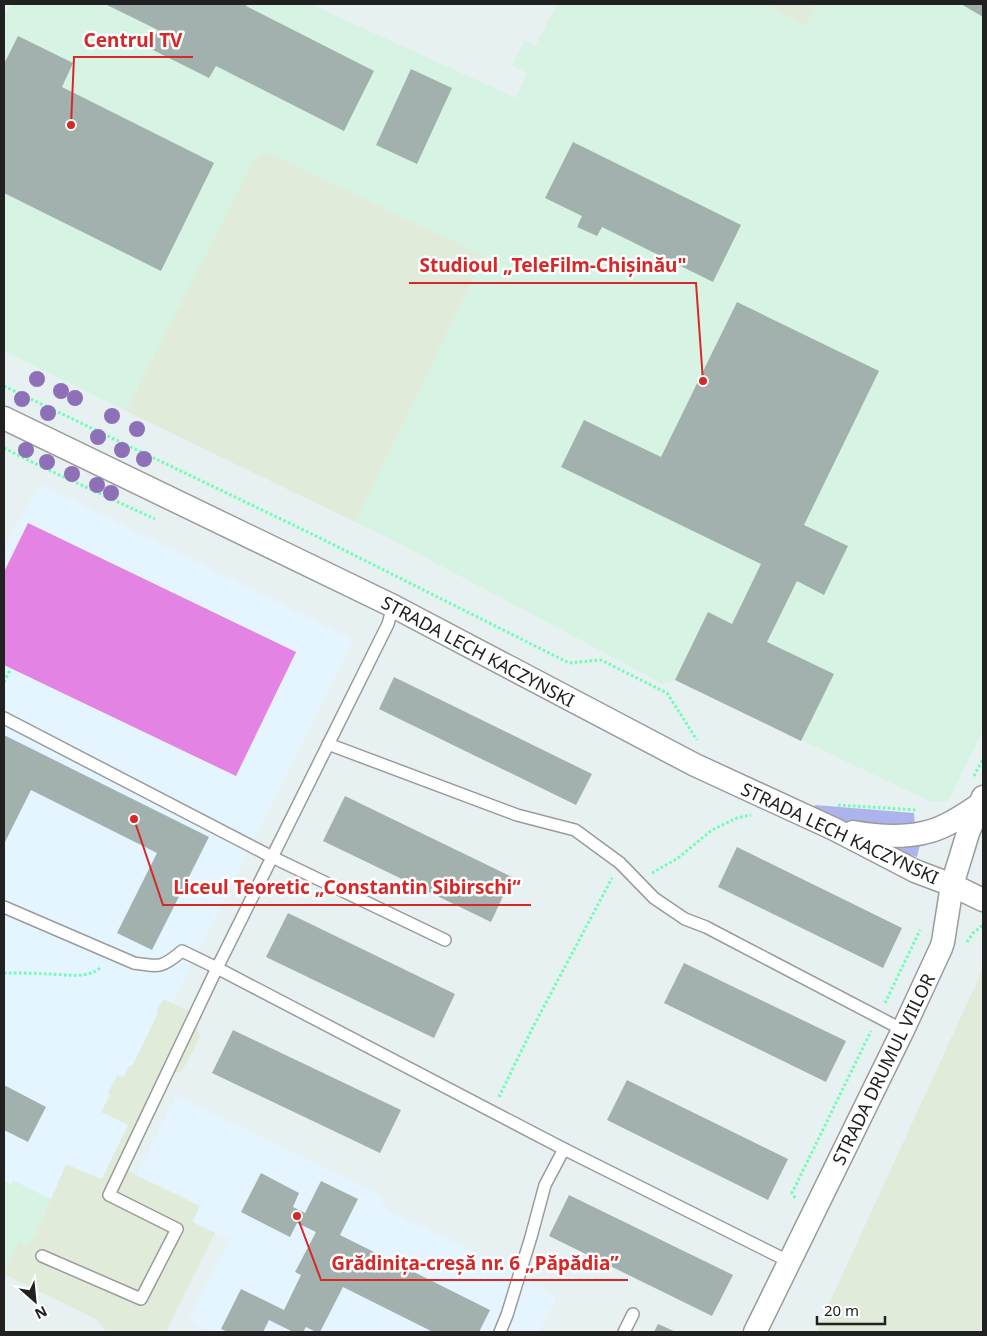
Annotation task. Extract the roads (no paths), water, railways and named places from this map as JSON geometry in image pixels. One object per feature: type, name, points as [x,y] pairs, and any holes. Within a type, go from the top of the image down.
[{"type":"street","name":"STRADA LECH KACZYNSKI","points":[[4,418],[394,606],[695,765],[834,829],[915,871],[952,885],[983,900]]},
{"type":"street","points":[[834,829],[876,836],[902,836],[924,833],[954,820],[981,801]]},
{"type":"street","name":"STRADA DRUMUL VIILOR","points":[[755,1332],[903,1030],[943,942],[952,885],[968,833],[981,801]]},
{"type":"lane","points":[[42,1256],[141,1299],[177,1229],[109,1195],[217,968],[388,624],[394,606]]},
{"type":"lane","points":[[4,718],[272,857],[445,940]]},
{"type":"lane","points":[[328,744],[517,815],[575,830],[620,863],[654,898],[685,919],[706,927],[903,1030]]},
{"type":"lane","points":[[4,907],[134,962],[155,966],[168,963],[182,951],[564,1149],[790,1262]]},
{"type":"lane","points":[[500,1332],[512,1298],[545,1185],[564,1149]]},
{"type":"lane","points":[[624,1332],[633,1314]]},
{"type":"place","name":"Centrul TV","points":[[71,125]]},
{"type":"place","name":"Studioul „TeleFilm-Chișinău\"","points":[[703,381]]},
{"type":"place","name":"Liceul Teoretic „Constantin Sibirschi“","points":[[134,819]]},
{"type":"place","name":"Grădinița-creșă nr. 6 „Păpădia”","points":[[297,1216]]}]
